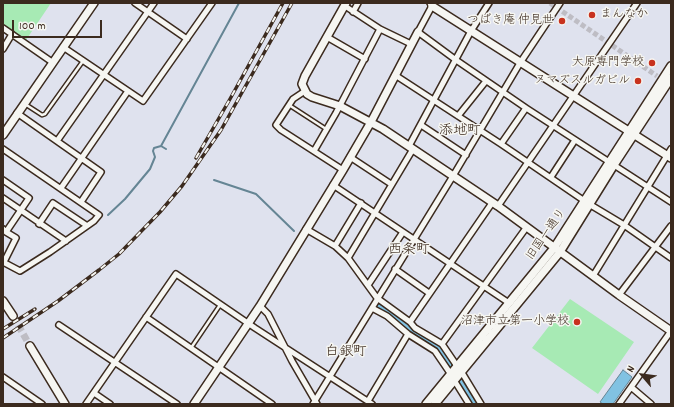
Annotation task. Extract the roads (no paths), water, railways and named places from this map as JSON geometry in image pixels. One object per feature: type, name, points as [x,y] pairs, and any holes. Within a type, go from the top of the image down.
[{"type":"street","points":[[3,135],[94,3]]},
{"type":"street","points":[[135,3],[187,39]]},
{"type":"street","points":[[57,141],[101,78],[105,75],[154,3]]},
{"type":"street","points":[[63,47],[144,101],[212,3]]},
{"type":"street","points":[[353,12],[358,3]]},
{"type":"street","points":[[348,258],[375,213],[411,147],[434,100],[471,32],[489,3]]},
{"type":"street","points":[[410,322],[450,263],[554,126],[637,3]]},
{"type":"street","points":[[411,44],[380,29],[353,12],[345,5],[305,76],[302,84],[304,91],[312,97],[340,106],[371,122],[411,147],[671,331],[619,404]]},
{"type":"street","points":[[194,404],[249,324],[343,170],[371,122],[431,5],[471,32],[632,133],[670,154],[593,276]]},
{"type":"street","points":[[315,403],[377,298],[466,155],[520,63],[559,5]]},
{"type":"street","points":[[3,28],[52,62]]},
{"type":"street","points":[[314,151],[340,106],[380,29]]},
{"type":"street","points":[[418,32],[526,108],[671,202]]},
{"type":"street","points":[[3,49],[12,34]]},
{"type":"street","points":[[327,36],[365,59]]},
{"type":"street","name":"旧国一通り","points":[[632,133],[671,66]]},
{"type":"street","points":[[395,75],[624,225],[671,258]]},
{"type":"street","name":"旧国一通り","points":[[426,404],[455,373],[557,250],[611,164],[671,78]]},
{"type":"street","points":[[458,116],[486,81]]},
{"type":"street","points":[[61,188],[128,91]]},
{"type":"street","points":[[304,91],[293,99],[288,105],[276,125],[281,130],[343,170]]},
{"type":"street","points":[[501,144],[526,108]]},
{"type":"street","points":[[17,113],[101,172],[80,202]]},
{"type":"street","points":[[421,125],[466,155]]},
{"type":"street","points":[[550,177],[574,140]]},
{"type":"street","points":[[3,149],[99,215],[66,241],[20,271],[4,262],[16,238],[5,231],[29,198],[3,180]]},
{"type":"street","points":[[350,157],[391,184]]},
{"type":"street","points":[[333,185],[509,302]]},
{"type":"street","points":[[3,198],[66,241]]},
{"type":"street","points":[[40,224],[53,204],[86,225]]},
{"type":"street","points":[[335,246],[361,204]]},
{"type":"street","points":[[619,295],[671,226]]},
{"type":"street","points":[[442,344],[526,228]]},
{"type":"street","points":[[306,229],[335,246],[348,258],[377,298],[410,322],[415,328],[442,344],[468,404]]},
{"type":"street","points":[[368,285],[403,232]]},
{"type":"street","name":"旧国一通り","points":[[434,404],[455,373],[509,302],[557,250]]},
{"type":"street","points":[[395,270],[429,293]]},
{"type":"street","points":[[86,404],[176,274],[286,349],[370,402],[408,334]]},
{"type":"street","points":[[3,301],[13,316]]},
{"type":"street","points":[[260,306],[268,314],[315,403]]},
{"type":"street","points":[[372,308],[387,316],[408,334],[435,351],[481,404]]},
{"type":"street","points":[[146,317],[272,404]]},
{"type":"street","points":[[59,325],[177,404]]},
{"type":"street","points":[[30,346],[65,404]]},
{"type":"street","points":[[3,377],[42,404]]},
{"type":"street","points":[[632,387],[651,404]]},
{"type":"street","points":[[94,393],[110,404]]},
{"type":"lane","points":[[24,103],[42,115],[45,114],[83,61]]},
{"type":"lane","points":[[288,105],[327,129]]},
{"type":"lane","points":[[190,348],[220,305]]},
{"type":"water","points":[[378,304],[392,309],[412,328],[441,347],[477,404],[472,404],[447,364],[390,315],[375,308]]},
{"type":"water","points":[[623,370],[632,377],[613,404],[603,404],[600,402]]},
{"type":"waterway","points":[[161,146],[239,3]]},
{"type":"waterway","points":[[108,215],[125,199],[150,169],[155,157],[153,151],[154,148],[161,146],[166,149]]},
{"type":"waterway","points":[[214,180],[256,194],[294,231]]},
{"type":"tunnel","points":[[550,3],[657,76]]},
{"type":"tunnel","points":[[13,316],[30,346]]},
{"type":"railway","points":[[196,158],[283,3]]},
{"type":"railway","points":[[3,338],[58,301],[119,254],[160,212],[182,186],[221,130],[292,3]]},
{"type":"railway","points":[[3,329],[35,309]]},
{"type":"place","name":"まんなか","points":[[592,15]]},
{"type":"place","name":"つばき庵 仲見世","points":[[562,21]]},
{"type":"place","name":"大原専門学校","points":[[652,63]]},
{"type":"place","name":"ヌマズスルガビル","points":[[638,81]]},
{"type":"place","name":"沼津市立第一小学校","points":[[577,322]]},
{"type":"district","name":"添地町","points":[[460,132]]},
{"type":"district","name":"西条町","points":[[409,251]]},
{"type":"district","name":"白銀町","points":[[346,353]]}]
